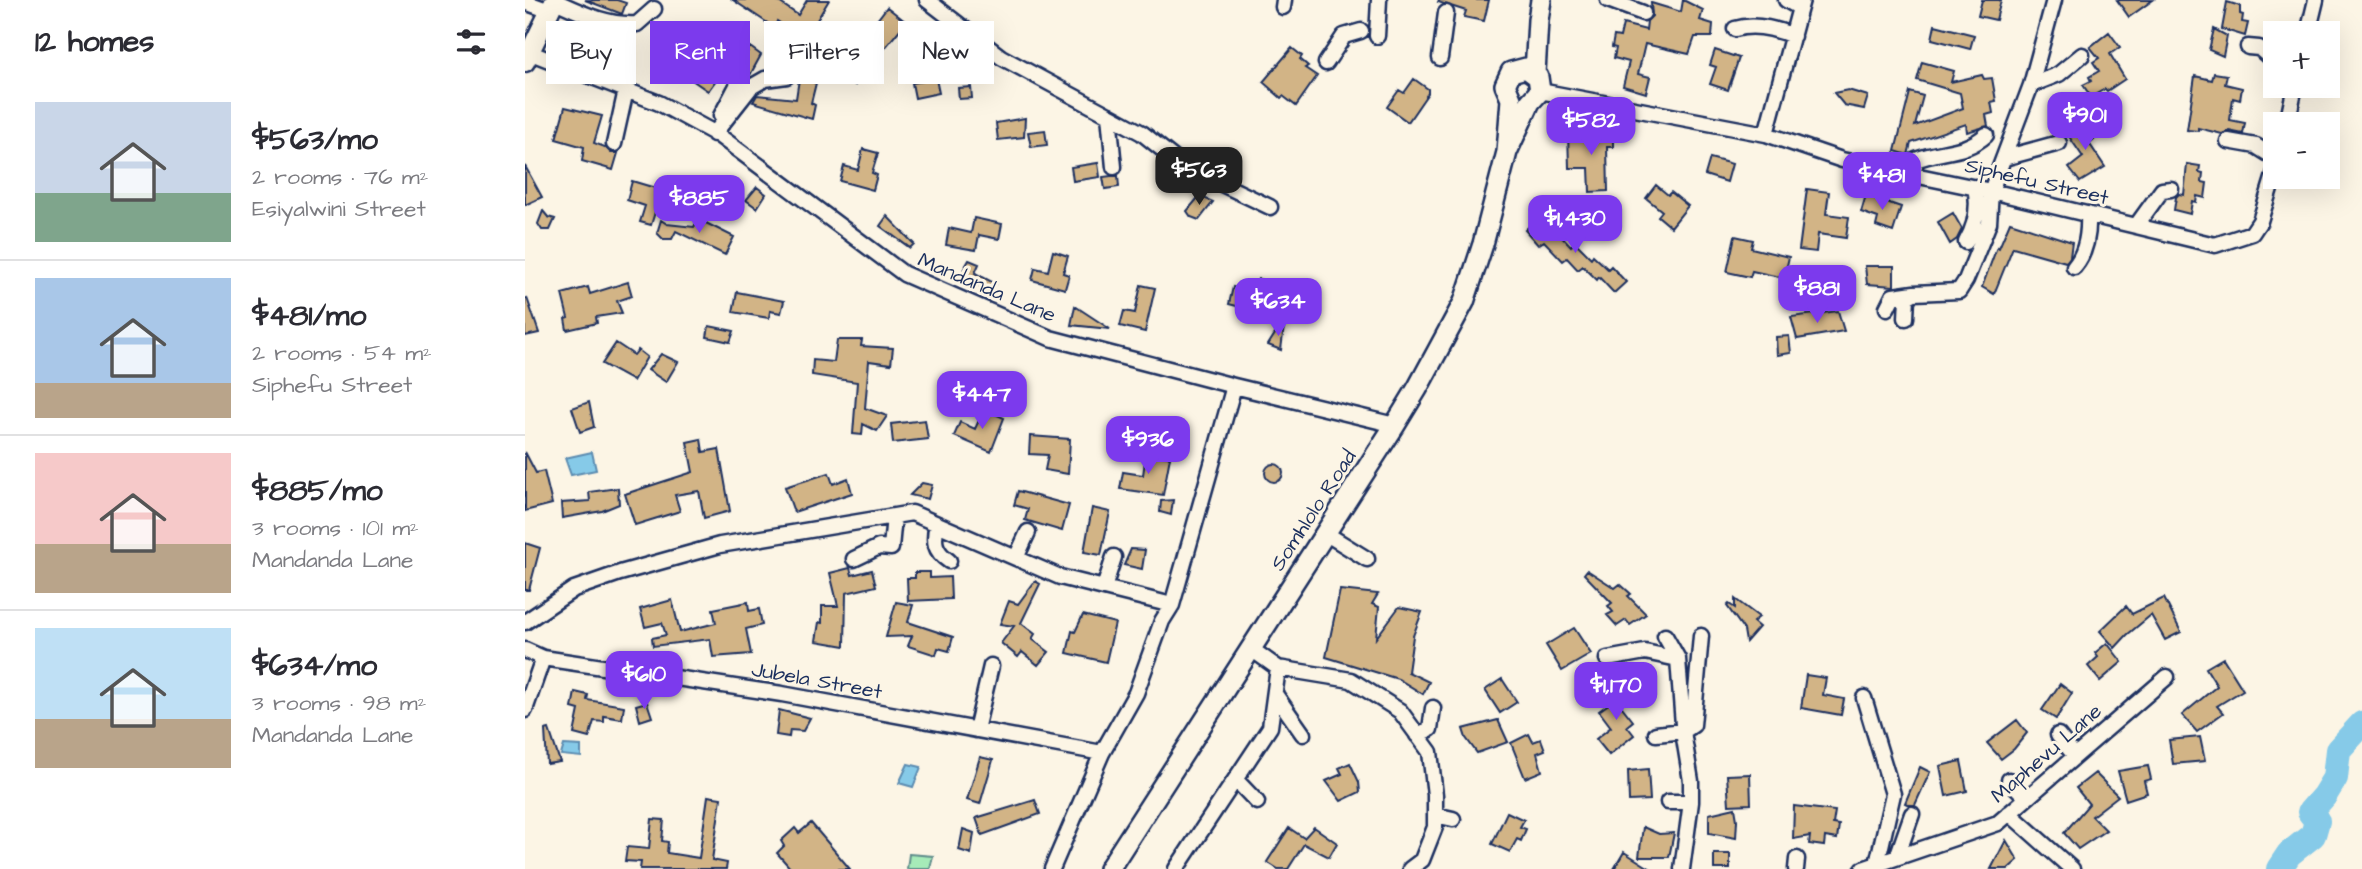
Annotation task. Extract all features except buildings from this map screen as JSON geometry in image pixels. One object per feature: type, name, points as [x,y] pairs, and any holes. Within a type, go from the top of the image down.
[{"type":"main road","name":"Somhlolo Road","points":[[1109,869],[1395,425],[1464,302],[1483,244],[1526,87],[1540,10]]},
{"type":"street","points":[[927,0],[1001,57],[1142,133],[1182,165],[1270,207]]},
{"type":"street","points":[[1377,36],[1379,0]]},
{"type":"street","points":[[1608,0],[1643,13]]},
{"type":"street","points":[[1766,134],[1801,4],[1786,0]]},
{"type":"street","points":[[2311,21],[2316,0]]},
{"type":"street","points":[[1887,308],[1893,296],[1959,291],[1966,280],[1989,223],[1991,191],[2031,85],[2054,1]]},
{"type":"street","points":[[525,2],[554,4],[618,25],[637,24],[654,9]]},
{"type":"street","points":[[528,57],[554,4]]},
{"type":"street","points":[[1440,58],[1446,13]]},
{"type":"street","points":[[1735,29],[1748,25],[1777,29],[1793,36]]},
{"type":"street","points":[[1326,63],[1344,36],[1361,31]]},
{"type":"street","points":[[2248,47],[2259,48],[2263,52]]},
{"type":"street","points":[[2031,85],[2059,74],[2083,55]]},
{"type":"street","name":"Mandanda Lane","points":[[528,57],[659,103],[714,134],[904,274],[1050,338],[1395,425]]},
{"type":"street","points":[[714,134],[751,87],[764,80]]},
{"type":"street","points":[[714,134],[738,84]]},
{"type":"street","name":"Siphefu Street","points":[[1526,87],[1766,134],[1842,160],[1975,187],[2215,245],[2252,233],[2260,222],[2270,189]]},
{"type":"street","points":[[614,144],[626,90]]},
{"type":"street","points":[[1109,115],[1114,167]]},
{"type":"street","points":[[1913,175],[1916,160],[1930,154],[1953,153],[1968,148],[1986,135]]},
{"type":"street","points":[[2228,141],[2256,146],[2263,150]]},
{"type":"street","points":[[2004,158],[2059,143]]},
{"type":"street","points":[[1966,242],[1972,230],[1978,202],[1975,187]]},
{"type":"street","points":[[2136,226],[2162,190],[2171,189]]},
{"type":"street","points":[[2074,267],[2080,260],[2089,232],[2088,214]]},
{"type":"street","points":[[1906,318],[1907,297],[1914,293]]},
{"type":"street","points":[[1052,869],[1102,753],[1136,693],[1163,621],[1172,605],[1234,386]]},
{"type":"street","points":[[525,622],[574,589],[620,573],[720,545],[912,513],[1060,578],[1172,605]]},
{"type":"street","points":[[854,559],[879,547],[891,548],[894,516]]},
{"type":"street","points":[[937,524],[933,540],[939,554],[949,561]]},
{"type":"street","points":[[1016,558],[1028,532]]},
{"type":"street","points":[[1325,533],[1367,559]]},
{"type":"street","points":[[1104,588],[1114,557]]},
{"type":"street","points":[[1665,636],[1678,660],[1691,781],[1691,802],[1682,869]]},
{"type":"street","points":[[1656,734],[1684,732],[1693,725],[1701,636]]},
{"type":"street","points":[[1250,648],[1278,668],[1351,680],[1400,711],[1430,752],[1435,795],[1435,827],[1422,860],[1410,869]]},
{"type":"street","name":"Jubela Street","points":[[525,650],[543,658],[782,694],[1102,753]]},
{"type":"street","points":[[1607,659],[1646,652],[1678,660]]},
{"type":"street","points":[[525,710],[543,658]]},
{"type":"street","points":[[976,730],[991,666]]},
{"type":"street","points":[[1176,869],[1270,727],[1278,668]]},
{"type":"street","name":"Maphevu Lane","points":[[1883,864],[2003,824],[2027,798],[2167,677]]},
{"type":"street","points":[[1275,694],[1303,734]]},
{"type":"street","points":[[1864,698],[1893,794],[1883,864]]},
{"type":"street","points":[[1417,735],[1430,729],[1433,708]]},
{"type":"street","points":[[2058,735],[2075,756]]},
{"type":"street","points":[[1236,780],[1257,802]]},
{"type":"street","points":[[2009,780],[2027,798]]},
{"type":"street","points":[[1668,802],[1691,802]]},
{"type":"street","points":[[1883,864],[1912,814]]},
{"type":"street","points":[[1435,815],[1453,819]]},
{"type":"street","points":[[2003,824],[2072,869]]},
{"type":"green space","points":[[909,854],[933,856],[930,869],[907,869]]},
{"type":"water","points":[[592,452],[596,470],[571,475],[565,458]]},
{"type":"water","points":[[564,745],[581,746],[581,757],[561,755]]},
{"type":"water","points":[[908,764],[921,767],[913,787],[899,783]]},
{"type":"waterway","points":[[2279,869],[2289,854],[2313,835],[2317,821],[2310,812],[2335,778],[2338,750],[2362,724]]}]
